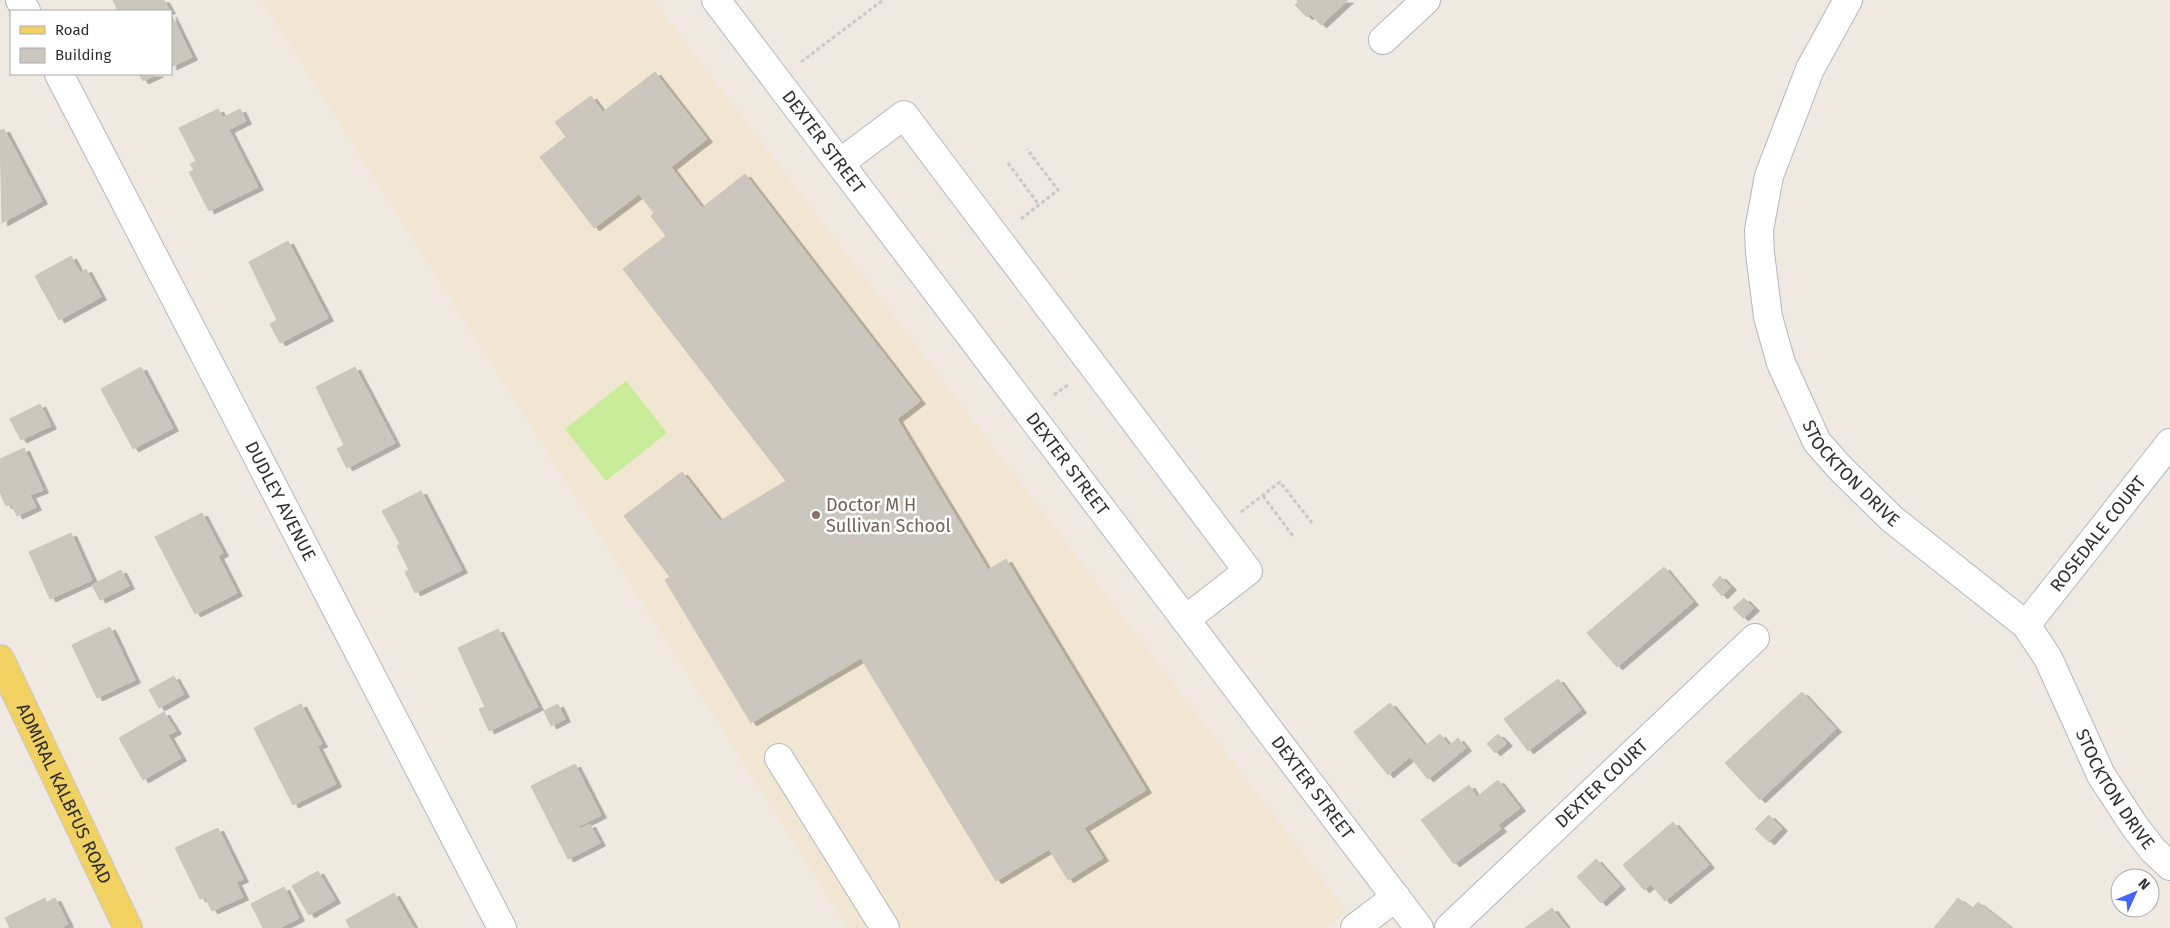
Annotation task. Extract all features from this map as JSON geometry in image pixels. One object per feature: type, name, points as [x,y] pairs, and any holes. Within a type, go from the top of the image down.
[{"type":"main road","name":"ADMIRAL KALBFUS ROAD","points":[[0,659],[128,928]]},
{"type":"street","name":"DEXTER STREET","points":[[716,0],[1419,928]]},
{"type":"street","points":[[1383,40],[1426,0]]},
{"type":"street","name":"STOCKTON DRIVE","points":[[1848,0],[1810,69],[1769,176],[1759,230],[1768,318],[1781,363],[1817,442],[1841,469],[1892,519],[2026,625],[2048,658],[2101,775],[2135,827],[2153,850],[2170,866]]},
{"type":"street","name":"DUDLEY AVENUE","points":[[60,75],[502,928]]},
{"type":"street","points":[[840,163],[904,115],[1248,571],[1186,619]]},
{"type":"street","name":"ROSEDALE COURT","points":[[2026,625],[2170,443]]},
{"type":"street","name":"DEXTER COURT","points":[[1449,928],[1755,638]]},
{"type":"street","points":[[779,758],[885,928]]},
{"type":"street","points":[[1355,928],[1396,897]]},
{"type":"path","points":[[795,67],[883,0]]},
{"type":"path","points":[[1027,149],[1058,190]]},
{"type":"path","points":[[1008,163],[1039,205]]},
{"type":"path","points":[[1048,400],[1068,385]]},
{"type":"path","points":[[1280,482],[1312,523]]},
{"type":"path","points":[[1263,496],[1293,536]]},
{"type":"shaded area","name":"Doctor M H Sullivan School","points":[[262,0],[653,0],[1347,912],[1325,928],[848,928]]},
{"type":"green space","points":[[626,381],[667,433],[606,481],[565,429]]},
{"type":"building","points":[[113,0],[164,0],[169,10],[118,10]]},
{"type":"building","points":[[1297,0],[1348,0],[1321,25],[1310,14],[1307,17],[1295,5],[1298,2]]},
{"type":"building","points":[[172,16],[192,57],[172,67]]},
{"type":"building","points":[[655,72],[707,139],[671,167],[702,208],[745,174],[920,401],[897,419],[988,570],[1006,559],[1146,790],[1084,828],[1103,858],[1068,880],[1049,849],[996,881],[861,658],[751,723],[665,580],[670,577],[624,516],[682,472],[720,521],[786,481],[623,269],[666,236],[651,216],[654,213],[639,194],[594,228],[540,157],[566,137],[555,122],[591,96],[603,112]]},
{"type":"building","points":[[140,75],[156,75],[143,81]]},
{"type":"building","points":[[218,109],[258,187],[209,211],[189,172],[194,170],[190,164],[196,161],[179,128]]},
{"type":"building","points":[[240,109],[246,121],[228,130],[222,118]]},
{"type":"building","points":[[4,129],[42,201],[2,223],[0,131]]},
{"type":"building","points":[[288,241],[328,318],[280,343],[270,324],[277,320],[249,262]]},
{"type":"building","points":[[71,256],[80,273],[86,269],[101,297],[59,320],[35,276]]},
{"type":"building","points":[[141,367],[173,428],[133,449],[101,389]]},
{"type":"building","points":[[355,367],[395,443],[347,468],[337,449],[344,445],[316,387]]},
{"type":"building","points":[[40,404],[51,426],[21,440],[10,419]]},
{"type":"building","points":[[24,448],[43,490],[30,495],[36,507],[17,516],[11,504],[6,506],[0,492],[0,459]]},
{"type":"building","points":[[421,491],[462,570],[415,593],[405,572],[409,570],[397,546],[400,544],[382,511]]},
{"type":"building","points":[[202,513],[223,553],[218,556],[237,593],[195,614],[155,537]]},
{"type":"building","points":[[71,533],[92,580],[50,599],[29,552]]},
{"type":"building","points":[[1664,567],[1693,602],[1617,667],[1587,633]]},
{"type":"building","points":[[121,570],[129,586],[100,600],[92,585]]},
{"type":"building","points":[[1720,576],[1731,587],[1722,596],[1712,585]]},
{"type":"building","points":[[1744,598],[1754,608],[1743,618],[1733,608]]},
{"type":"building","points":[[110,627],[135,680],[97,698],[72,645]]},
{"type":"building","points":[[498,629],[538,707],[489,731],[479,709],[485,707],[458,648]]},
{"type":"building","points":[[174,676],[184,694],[159,708],[149,690]]},
{"type":"building","points":[[1558,679],[1581,710],[1528,751],[1504,719]]},
{"type":"building","points":[[1802,692],[1836,729],[1760,800],[1725,763]]},
{"type":"building","points":[[1390,703],[1425,746],[1440,734],[1449,746],[1458,738],[1466,748],[1428,779],[1410,757],[1388,775],[1354,732]]},
{"type":"building","points":[[301,704],[322,744],[317,746],[336,784],[293,805],[254,728]]},
{"type":"building","points":[[558,704],[565,719],[551,726],[544,711]]},
{"type":"building","points":[[164,712],[176,731],[168,735],[181,758],[143,780],[119,738]]},
{"type":"building","points":[[1498,734],[1507,743],[1495,753],[1487,744]]},
{"type":"building","points":[[575,764],[601,815],[579,826],[580,829],[590,824],[600,843],[568,859],[531,786]]},
{"type":"building","points":[[1498,780],[1520,808],[1498,825],[1501,829],[1454,864],[1421,820],[1469,785],[1477,797]]},
{"type":"building","points":[[1769,815],[1782,828],[1769,842],[1755,829]]},
{"type":"building","points":[[1673,822],[1709,865],[1665,901],[1651,884],[1644,890],[1623,865]]},
{"type":"building","points":[[218,828],[243,879],[236,882],[243,897],[212,911],[205,897],[200,899],[175,848]]},
{"type":"building","points":[[1596,859],[1620,886],[1601,903],[1577,877]]},
{"type":"building","points":[[318,871],[335,900],[309,915],[292,886]]},
{"type":"building","points":[[284,887],[299,918],[279,928],[263,928],[251,904]]},
{"type":"building","points":[[394,893],[414,928],[350,928],[346,920]]},
{"type":"building","points":[[45,898],[46,903],[55,898],[68,924],[61,928],[10,928],[5,918]]},
{"type":"building","points":[[1958,898],[1972,909],[1978,902],[2011,928],[1934,928]]},
{"type":"building","points":[[1552,908],[1567,928],[1525,928]]},
{"type":"place","name":"Doctor M H Sullivan School","points":[[816,515]]}]
